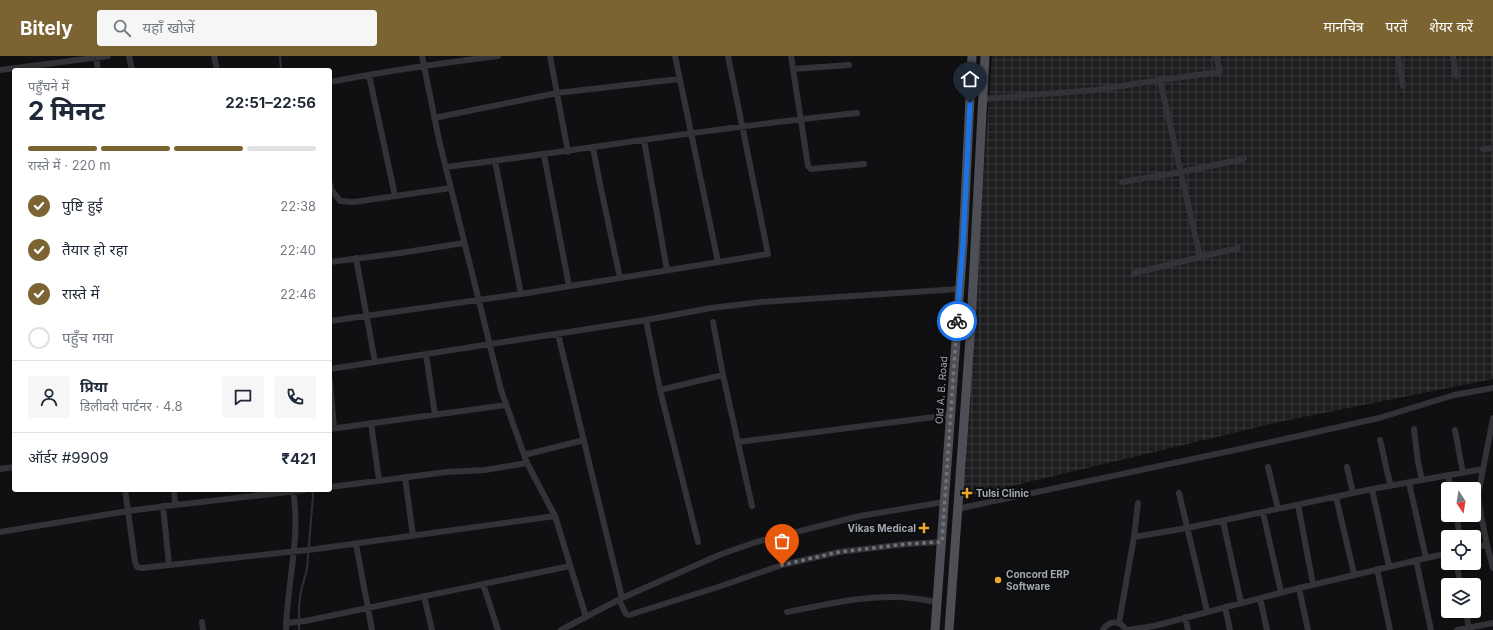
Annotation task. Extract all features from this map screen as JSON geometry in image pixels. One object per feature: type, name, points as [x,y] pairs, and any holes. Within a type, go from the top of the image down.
[{"type":"main road","name":"Old A. B. Road","points":[[935,630],[963,244],[972,56]]},
{"type":"main road","points":[[949,630],[971,324],[985,56]]},
{"type":"street","points":[[15,68],[108,56]]},
{"type":"street","points":[[129,56],[132,68]]},
{"type":"street","points":[[214,56],[217,68]]},
{"type":"street","points":[[422,56],[434,118],[501,390],[527,463],[555,516],[586,617]]},
{"type":"street","points":[[332,82],[395,70],[498,56]]},
{"type":"street","points":[[550,56],[568,152]]},
{"type":"street","points":[[675,56],[718,262]]},
{"type":"street","points":[[332,321],[521,294],[768,254],[728,56]]},
{"type":"street","points":[[791,56],[808,166],[811,168],[864,164]]},
{"type":"street","points":[[983,99],[1095,90],[1220,72],[1216,56]]},
{"type":"street","points":[[1398,56],[1403,86]]},
{"type":"street","points":[[1453,56],[1456,76]]},
{"type":"street","points":[[96,57],[98,68]]},
{"type":"street","points":[[793,69],[849,64]]},
{"type":"street","points":[[0,70],[12,68]]},
{"type":"street","points":[[369,75],[395,196]]},
{"type":"street","points":[[434,118],[557,93],[679,79]]},
{"type":"street","points":[[1160,80],[1200,257]]},
{"type":"street","points":[[446,167],[568,152],[692,133],[857,113]]},
{"type":"street","points":[[644,140],[667,270]]},
{"type":"street","points":[[593,148],[620,278]]},
{"type":"street","points":[[1482,149],[1493,148]]},
{"type":"street","points":[[544,154],[569,286]]},
{"type":"street","points":[[1122,182],[1244,159]]},
{"type":"street","points":[[496,161],[521,294]]},
{"type":"street","points":[[332,190],[340,201],[354,202],[451,188]]},
{"type":"street","points":[[332,262],[464,243]]},
{"type":"street","points":[[1134,273],[1238,248]]},
{"type":"street","points":[[356,258],[375,362]]},
{"type":"street","points":[[332,369],[490,345],[711,308],[761,302],[959,289]]},
{"type":"street","points":[[646,320],[660,390],[698,542]]},
{"type":"street","points":[[713,322],[723,375],[752,506]]},
{"type":"street","points":[[558,334],[621,599],[626,614],[629,615],[782,565],[839,552],[942,542]]},
{"type":"street","points":[[426,354],[435,415]]},
{"type":"street","points":[[660,390],[723,375]]},
{"type":"street","points":[[957,509],[1379,418],[1454,395],[1493,388]]},
{"type":"street","points":[[332,428],[506,405]]},
{"type":"street","points":[[738,442],[950,415]]},
{"type":"street","points":[[1493,418],[1478,495],[1487,545],[1493,568]]},
{"type":"street","points":[[372,423],[379,480]]},
{"type":"street","points":[[1414,429],[1422,480]]},
{"type":"street","points":[[1455,430],[1463,472]]},
{"type":"street","points":[[524,455],[584,440]]},
{"type":"street","points":[[1380,440],[1391,486]]},
{"type":"street","points":[[332,486],[405,477],[486,470],[527,463]]},
{"type":"street","points":[[0,469],[12,467]]},
{"type":"street","points":[[1268,467],[1278,509]]},
{"type":"street","points":[[1348,467],[1353,493]]},
{"type":"street","points":[[1134,537],[1264,513],[1372,489],[1483,469]]},
{"type":"street","points":[[1448,475],[1449,482]]},
{"type":"street","points":[[405,477],[413,536]]},
{"type":"street","points":[[1409,483],[1426,558]]},
{"type":"street","points":[[1372,489],[1389,566]]},
{"type":"street","points":[[125,492],[134,562],[137,567],[142,568],[356,544],[555,516]]},
{"type":"street","points":[[174,492],[176,505]]},
{"type":"street","points":[[0,532],[128,510],[277,492]]},
{"type":"street","points":[[286,630],[294,551],[295,503],[293,492]]},
{"type":"street","points":[[1178,493],[1207,611]]},
{"type":"street","points":[[1336,497],[1354,574]]},
{"type":"street","points":[[561,630],[621,599],[719,556],[756,542],[860,516],[944,502]]},
{"type":"street","points":[[1119,623],[1134,537],[1138,503]]},
{"type":"street","points":[[1298,505],[1313,584]]},
{"type":"street","points":[[163,506],[169,565]]},
{"type":"street","points":[[1264,513],[1281,592]]},
{"type":"street","points":[[1223,521],[1241,603]]},
{"type":"street","points":[[356,544],[372,630]]},
{"type":"street","points":[[1481,546],[1487,545]]},
{"type":"street","points":[[1103,630],[1112,622],[1119,623],[1127,630],[1155,628],[1185,617],[1281,592],[1441,555]]},
{"type":"street","points":[[1416,560],[1431,630]]},
{"type":"street","points":[[286,623],[305,621],[570,566]]},
{"type":"street","points":[[1377,569],[1390,630]]},
{"type":"street","points":[[483,584],[498,630]]},
{"type":"street","points":[[1299,588],[1308,630]]},
{"type":"street","points":[[424,596],[432,630]]},
{"type":"street","points":[[787,612],[814,606],[867,598],[898,597],[937,602]]},
{"type":"street","points":[[1260,598],[1267,630]]},
{"type":"street","points":[[1225,607],[1230,630]]},
{"type":"street","points":[[1185,617],[1188,630]]},
{"type":"street","points":[[1467,618],[1469,629]]},
{"type":"street","points":[[202,622],[203,630]]},
{"type":"street","points":[[1457,630],[1469,629],[1493,623]]},
{"type":"shaded area","points":[[992,56],[1493,56],[1493,379],[1284,421],[961,498]]},
{"type":"waterway","points":[[280,56],[281,68]]},
{"type":"waterway","points":[[299,630],[299,606],[301,591],[307,569],[312,492]]},
{"type":"way so far","points":[[782,565],[839,552],[907,544],[942,542],[957,321]]},
{"type":"place","name":"Tulsi Clinic","points":[[967,493]]},
{"type":"place","name":"Vikas Medical","points":[[924,528]]},
{"type":"place","name":"Concord ERP Software","points":[[998,580]]},
{"type":"route","points":[[957,321],[963,244],[970,103]]}]
